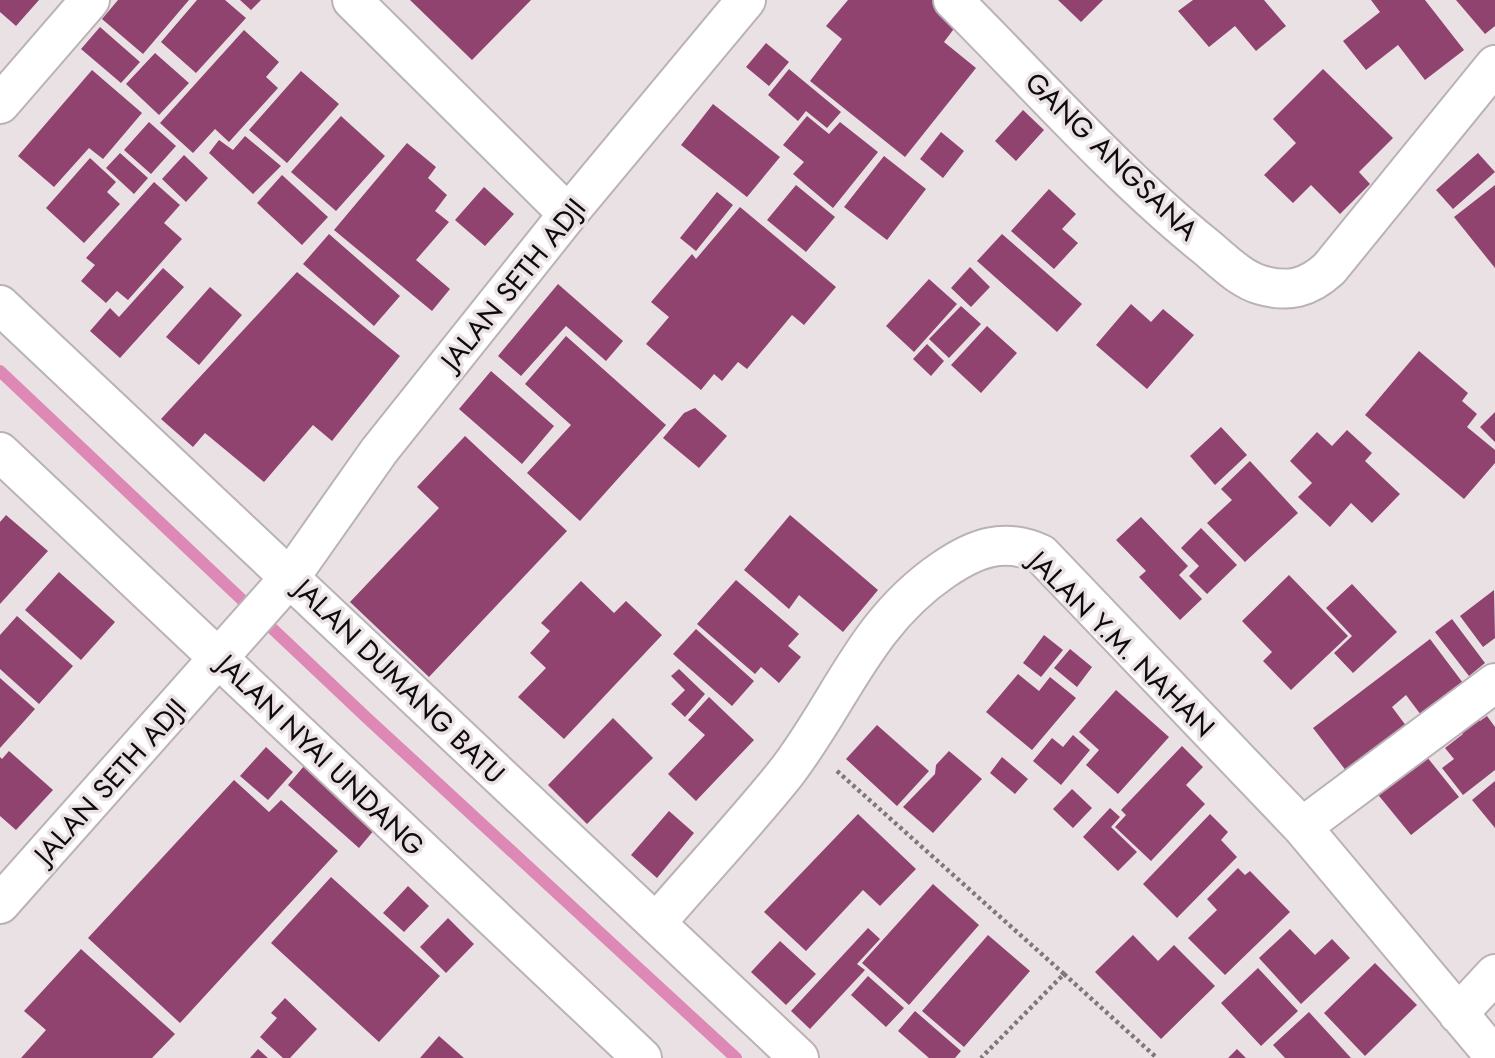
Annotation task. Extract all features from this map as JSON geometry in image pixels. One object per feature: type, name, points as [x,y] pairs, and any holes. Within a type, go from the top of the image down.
[{"type":"street","points":[[0,104],[90,0]]},
{"type":"street","points":[[352,0],[568,214]]},
{"type":"street","name":"JALAN SETH ADJI","points":[[0,904],[283,585],[379,451],[568,214],[746,0]]},
{"type":"street","name":"GANG ANGSANA","points":[[953,0],[1173,221],[1243,277],[1260,285],[1286,290],[1303,288],[1329,270],[1495,65]]},
{"type":"street","name":"JALAN DUMANG BATU","points":[[0,305],[283,585],[656,922],[799,1058]]},
{"type":"street","name":"JALAN NYAI UNDANG","points":[[0,452],[224,653],[642,1058]]},
{"type":"street","name":"JALAN Y.M. NAHAN","points":[[656,922],[786,772],[878,628],[917,587],[983,547],[1023,546],[1041,554],[1054,567],[1302,827],[1495,1057]]},
{"type":"street","points":[[1302,827],[1495,683]]},
{"type":"street","points":[[1458,1014],[1495,974]]},
{"type":"path","points":[[805,742],[1157,1058]]},
{"type":"path","points":[[981,1058],[1064,974]]},
{"type":"building","points":[[0,0],[39,0],[16,26],[0,12]]},
{"type":"building","points":[[118,0],[189,0],[143,54],[102,19]]},
{"type":"building","points":[[197,0],[225,0],[246,18],[196,73],[161,42]]},
{"type":"building","points":[[240,0],[261,0],[251,10]]},
{"type":"building","points":[[410,0],[531,0],[472,60]]},
{"type":"building","points":[[848,0],[939,0],[962,18],[944,42],[976,68],[905,157],[810,81],[842,39],[826,26]]},
{"type":"building","points":[[1058,0],[1103,0],[1081,22]]},
{"type":"building","points":[[1193,0],[1264,0],[1286,26],[1256,51],[1235,26],[1209,47],[1178,11]]},
{"type":"building","points":[[1371,0],[1425,0],[1464,50],[1425,80],[1398,45],[1366,70],[1343,41],[1380,12]]},
{"type":"building","points":[[1456,0],[1495,0],[1495,26],[1485,34]]},
{"type":"building","points":[[100,27],[140,62],[121,83],[81,49]]},
{"type":"building","points":[[244,30],[279,62],[266,77],[278,88],[229,142],[215,129],[193,153],[160,123]]},
{"type":"building","points":[[766,43],[789,62],[769,86],[746,67]]},
{"type":"building","points":[[155,53],[189,83],[159,115],[126,84]]},
{"type":"building","points":[[789,69],[841,112],[827,128],[806,111],[798,121],[768,95]]},
{"type":"building","points":[[1323,69],[1393,138],[1359,172],[1370,184],[1340,214],[1311,185],[1293,203],[1264,175],[1296,143],[1273,119]]},
{"type":"building","points":[[92,70],[142,113],[103,159],[89,148],[54,187],[18,156]]},
{"type":"building","points":[[301,71],[339,104],[287,163],[249,130]]},
{"type":"building","points":[[713,104],[780,157],[747,197],[681,145]]},
{"type":"building","points":[[1023,110],[1044,130],[1016,161],[995,141]]},
{"type":"building","points":[[341,116],[385,156],[336,211],[291,172]]},
{"type":"building","points":[[807,116],[829,134],[840,122],[878,152],[833,208],[793,174],[804,162],[783,145]]},
{"type":"building","points":[[149,122],[176,146],[151,174],[124,150]]},
{"type":"building","points":[[941,132],[964,151],[943,178],[920,159]]},
{"type":"building","points":[[245,136],[281,166],[253,194],[209,153],[219,140],[233,150]]},
{"type":"building","points":[[407,143],[436,167],[428,178],[447,195],[435,211],[449,222],[416,260],[450,289],[432,311],[334,230]]},
{"type":"building","points":[[120,153],[148,178],[134,194],[106,168]]},
{"type":"building","points":[[1478,153],[1495,172],[1453,209],[1436,190]]},
{"type":"building","points":[[184,155],[208,178],[186,202],[162,179]]},
{"type":"building","points":[[884,156],[926,189],[887,240],[844,207]]},
{"type":"building","points":[[90,158],[116,182],[107,192],[120,204],[84,243],[46,208]]},
{"type":"building","points":[[282,175],[328,217],[302,245],[257,203]]},
{"type":"building","points":[[154,182],[180,205],[164,223],[182,239],[128,300],[117,291],[106,303],[81,281],[95,265],[86,258]]},
{"type":"building","points":[[796,185],[835,217],[806,252],[767,220]]},
{"type":"building","points":[[1495,185],[1495,268],[1454,217]]},
{"type":"building","points":[[484,187],[514,214],[485,246],[455,220]]},
{"type":"building","points":[[1049,189],[1076,214],[1062,229],[1078,243],[1054,269],[1011,231]]},
{"type":"building","points":[[717,192],[733,205],[696,251],[680,238]]},
{"type":"building","points":[[740,207],[836,287],[804,325],[792,315],[747,369],[738,362],[722,381],[714,374],[701,390],[646,344],[669,317],[651,302],[692,254],[696,259]]},
{"type":"building","points":[[329,234],[400,296],[374,326],[303,264]]},
{"type":"building","points":[[1002,234],[1082,304],[1057,332],[977,261]]},
{"type":"building","points":[[970,267],[990,287],[971,307],[951,288]]},
{"type":"building","points":[[163,268],[184,287],[120,358],[90,331],[110,308],[119,317]]},
{"type":"building","points":[[297,272],[400,356],[332,441],[313,425],[264,482],[205,433],[193,447],[161,419]]},
{"type":"building","points":[[929,279],[957,304],[914,352],[886,326]]},
{"type":"building","points":[[558,284],[623,341],[606,361],[566,326],[521,376],[498,356]]},
{"type":"building","points":[[210,287],[242,315],[199,365],[166,337]]},
{"type":"building","points":[[1131,304],[1151,322],[1163,309],[1194,335],[1147,389],[1096,345]]},
{"type":"building","points":[[961,306],[981,324],[949,358],[929,339]]},
{"type":"building","points":[[987,326],[1017,353],[981,393],[951,365]]},
{"type":"building","points":[[566,336],[666,425],[580,521],[527,473],[571,425],[525,384]]},
{"type":"building","points":[[927,344],[944,361],[931,376],[913,359]]},
{"type":"building","points":[[1419,351],[1468,393],[1462,401],[1477,414],[1467,427],[1495,450],[1495,463],[1464,499],[1365,415]]},
{"type":"building","points":[[491,371],[554,426],[522,464],[459,409]]},
{"type":"building","points":[[695,408],[727,436],[699,468],[663,438],[684,413]]},
{"type":"building","points":[[1495,412],[1495,442],[1480,427]]},
{"type":"building","points":[[1221,427],[1247,455],[1215,485],[1190,456]]},
{"type":"building","points":[[1347,430],[1372,453],[1365,461],[1400,494],[1372,523],[1351,503],[1330,527],[1298,497],[1312,483],[1290,461],[1317,432],[1332,446]]},
{"type":"building","points":[[465,436],[567,531],[429,677],[350,602],[439,508],[417,487]]},
{"type":"building","points":[[1250,461],[1298,513],[1245,562],[1207,523],[1232,500],[1221,489]]},
{"type":"building","points":[[6,515],[48,551],[0,604],[0,522]]},
{"type":"building","points":[[790,515],[878,590],[843,632],[799,595],[789,609],[744,570]]},
{"type":"building","points":[[1141,517],[1188,566],[1179,575],[1202,599],[1180,620],[1139,577],[1146,571],[1116,540]]},
{"type":"building","points":[[1201,528],[1237,565],[1207,594],[1189,576],[1199,566],[1181,548]]},
{"type":"building","points":[[59,572],[115,622],[81,660],[25,610]]},
{"type":"building","points":[[1289,575],[1348,636],[1291,690],[1263,661],[1272,652],[1242,621]]},
{"type":"building","points":[[736,580],[799,634],[788,646],[801,657],[779,683],[761,667],[755,674],[697,624]]},
{"type":"building","points":[[581,581],[614,613],[626,601],[662,635],[564,739],[518,697],[546,668],[530,653],[550,631],[541,623]]},
{"type":"building","points":[[1352,584],[1397,632],[1353,673],[1334,653],[1352,636],[1326,608]]},
{"type":"building","points":[[1494,590],[1495,638],[1483,647],[1460,616]]},
{"type":"building","points":[[17,616],[73,666],[39,704],[0,669],[0,635]]},
{"type":"building","points":[[1452,619],[1485,663],[1469,676],[1435,632]]},
{"type":"building","points":[[696,629],[754,681],[732,706],[673,654]]},
{"type":"building","points":[[1044,635],[1063,650],[1041,677],[1023,663]]},
{"type":"building","points":[[1430,639],[1463,683],[1421,715],[1406,695],[1392,707],[1407,727],[1347,772],[1313,728]]},
{"type":"building","points":[[1070,649],[1092,667],[1077,687],[1054,668]]},
{"type":"building","points":[[679,669],[705,694],[685,717],[671,704],[685,690],[671,676]]},
{"type":"building","points":[[1018,674],[1039,691],[1050,677],[1076,698],[1032,750],[986,712]]},
{"type":"building","points":[[0,678],[35,709],[0,748]]},
{"type":"building","points":[[1116,690],[1169,737],[1118,794],[1086,765],[1099,750],[1079,732]]},
{"type":"building","points":[[709,697],[754,740],[696,801],[668,774],[705,735],[688,720]]},
{"type":"building","points":[[1473,713],[1480,721],[1487,716],[1495,727],[1495,770],[1463,795],[1442,768],[1454,759],[1445,748],[1463,734],[1456,725]]},
{"type":"building","points":[[613,718],[653,758],[587,824],[548,785]]},
{"type":"building","points":[[877,725],[929,771],[897,806],[846,759]]},
{"type":"building","points":[[1073,735],[1090,750],[1061,785],[1033,761],[1052,738],[1063,747]]},
{"type":"building","points":[[1182,746],[1203,767],[1186,785],[1205,804],[1151,861],[1115,827],[1126,815],[1121,810]]},
{"type":"building","points":[[266,747],[293,772],[268,800],[240,776]]},
{"type":"building","points":[[9,751],[53,790],[16,830],[0,816],[0,757],[2,759]]},
{"type":"building","points":[[949,751],[982,779],[933,833],[903,807],[935,774],[936,765]]},
{"type":"building","points":[[1423,752],[1459,797],[1411,835],[1375,791]]},
{"type":"building","points":[[1002,757],[1028,779],[1015,794],[990,773]]},
{"type":"building","points":[[304,766],[375,829],[359,848],[288,785]]},
{"type":"building","points":[[234,780],[269,812],[281,800],[338,851],[180,1023],[88,938]]},
{"type":"building","points":[[1495,781],[1495,828],[1472,800]]},
{"type":"building","points":[[1072,789],[1092,808],[1073,828],[1053,809]]},
{"type":"building","points":[[1110,808],[1120,817],[1111,827],[1137,852],[1118,871],[1083,837]]},
{"type":"building","points":[[669,811],[694,833],[657,878],[631,855]]},
{"type":"building","points":[[858,814],[916,869],[880,906],[863,890],[806,951],[764,912]]},
{"type":"building","points":[[1210,814],[1228,832],[1221,840],[1237,857],[1177,918],[1143,884]]},
{"type":"building","points":[[1238,868],[1245,875],[1250,871],[1290,912],[1225,975],[1188,938],[1217,910],[1207,899]]},
{"type":"building","points":[[331,877],[440,976],[379,1042],[271,943]]},
{"type":"building","points":[[933,884],[979,925],[909,1005],[862,963]]},
{"type":"building","points":[[408,886],[429,906],[404,932],[383,913]]},
{"type":"building","points":[[448,918],[474,944],[446,973],[420,947]]},
{"type":"building","points":[[868,928],[880,939],[857,964],[865,970],[810,1029],[791,1011]]},
{"type":"building","points":[[1290,929],[1315,955],[1332,939],[1350,958],[1301,1004],[1259,958]]},
{"type":"building","points":[[988,935],[1030,971],[964,1047],[922,1011]]},
{"type":"building","points":[[1133,935],[1158,961],[1174,945],[1215,986],[1161,1039],[1095,972]]},
{"type":"building","points":[[780,941],[816,974],[786,1005],[751,972]]},
{"type":"building","points":[[81,949],[175,1034],[152,1058],[21,1058],[46,1030],[24,1011]]},
{"type":"building","points":[[1375,963],[1417,1005],[1365,1056],[1324,1013]]},
{"type":"building","points":[[1258,968],[1298,1011],[1261,1046],[1221,1003]]},
{"type":"building","points":[[868,976],[904,1008],[886,1027],[851,995]]},
{"type":"building","points":[[285,998],[317,1029],[290,1058],[283,1058],[260,1037],[277,1018],[271,1013]]},
{"type":"building","points":[[915,1011],[961,1051],[955,1058],[929,1058],[898,1031]]},
{"type":"building","points":[[1309,1012],[1351,1058],[1285,1058],[1273,1045]]},
{"type":"building","points":[[439,1036],[464,1058],[420,1058]]},
{"type":"building","points":[[258,1049],[268,1058],[250,1058]]},
{"type":"building","points":[[1237,1049],[1246,1058],[1228,1058]]},
{"type":"waterway","points":[[0,371],[368,719],[736,1058]]}]
